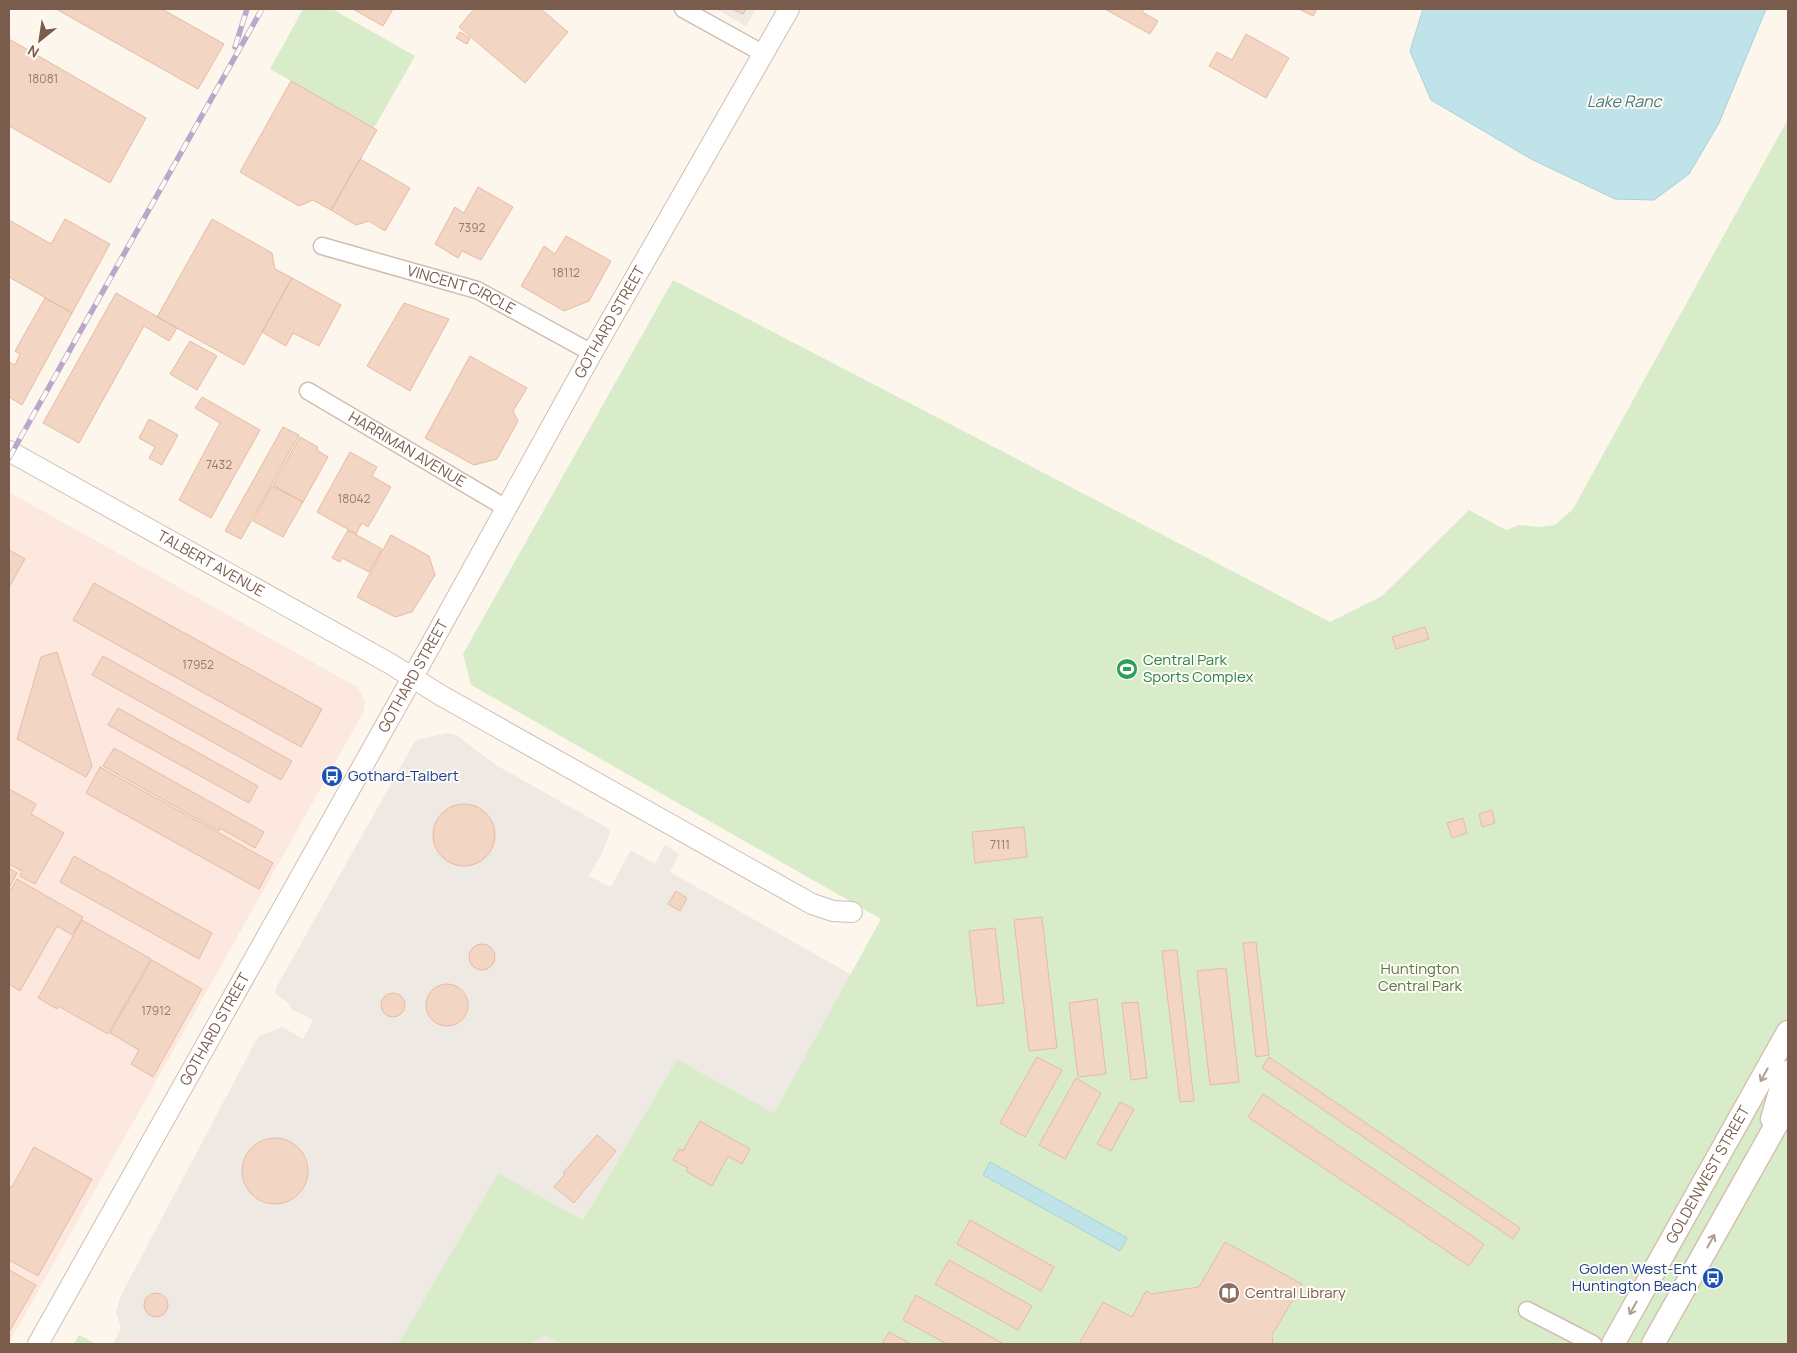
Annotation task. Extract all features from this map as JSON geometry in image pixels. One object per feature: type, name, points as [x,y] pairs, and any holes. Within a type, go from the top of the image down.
[{"type":"main road","name":"GOLDENWEST STREET","points":[[1613,1344],[1788,1032]]},
{"type":"main road","points":[[1770,1138],[1773,1111],[1788,1072]]},
{"type":"main road","points":[[1653,1344],[1788,1104]]},
{"type":"street","points":[[683,9],[764,54]]},
{"type":"street","name":"GOTHARD STREET","points":[[38,1344],[592,353],[790,9]]},
{"type":"street","name":"VINCENT CIRCLE","points":[[322,246],[477,290],[592,353]]},
{"type":"street","name":"HARRIMAN AVENUE","points":[[308,391],[506,508]]},
{"type":"street","name":"TALBERT AVENUE","points":[[9,451],[812,904],[833,911],[852,912]]},
{"type":"street","points":[[1527,1310],[1593,1344]]},
{"type":"shaded area","points":[[716,9],[756,9],[746,26]]},
{"type":"shaded area","points":[[9,492],[357,687],[365,704],[363,713],[9,1343]]},
{"type":"shaded area","points":[[448,733],[456,735],[496,765],[611,830],[603,851],[589,876],[611,887],[631,850],[655,864],[665,845],[679,854],[670,872],[852,975],[774,1113],[677,1059],[583,1220],[498,1173],[398,1344],[113,1344],[121,1328],[116,1312],[120,1297],[258,1037],[282,1027],[303,1039],[313,1020],[293,1010],[286,1001],[275,994],[276,988],[414,743],[419,739]]},
{"type":"shaded area","points":[[545,1336],[561,1344],[528,1344]]},
{"type":"green space","points":[[303,9],[332,9],[415,56],[374,128],[270,69]]},
{"type":"green space","name":"Huntington Central Park","points":[[1788,119],[1788,1344],[561,1344],[545,1336],[528,1344],[398,1344],[498,1173],[583,1220],[677,1059],[774,1113],[881,919],[471,685],[463,654],[673,280],[1330,622],[1382,596],[1469,510],[1506,530],[1519,525],[1538,527],[1555,525],[1573,509]]},
{"type":"green space","points":[[79,1335],[96,1344],[74,1344]]},
{"type":"water","name":"Lake Ranc","points":[[1423,9],[1766,9],[1719,123],[1689,174],[1654,200],[1615,199],[1531,159],[1431,100],[1410,51]]},
{"type":"water","points":[[990,1162],[1127,1238],[1120,1251],[983,1175]]},
{"type":"building","points":[[56,9],[162,9],[224,44],[198,89]]},
{"type":"building","points":[[353,9],[393,9],[383,26]]},
{"type":"building","points":[[474,9],[541,9],[568,32],[525,83],[459,27]]},
{"type":"building","points":[[732,9],[746,9],[743,14]]},
{"type":"building","points":[[1105,9],[1144,9],[1142,12],[1158,21],[1150,34]]},
{"type":"building","points":[[1299,9],[1317,9],[1313,16]]},
{"type":"building","points":[[460,32],[470,38],[467,44],[456,38]]},
{"type":"building","points":[[1246,34],[1289,58],[1266,98],[1209,66],[1217,52],[1232,60]]},
{"type":"building","points":[[9,39],[146,118],[110,183],[9,126]]},
{"type":"building","points":[[291,81],[377,130],[331,210],[313,200],[299,206],[240,172]]},
{"type":"building","points":[[360,159],[410,188],[385,231],[369,221],[356,225],[331,210]]},
{"type":"building","points":[[478,187],[513,207],[481,260],[462,251],[458,258],[435,244],[455,207],[464,213]]},
{"type":"building","points":[[65,219],[110,244],[72,313],[9,277],[9,220],[51,244]]},
{"type":"building","points":[[212,219],[272,253],[275,269],[292,278],[244,365],[157,317]]},
{"type":"building","points":[[566,236],[611,261],[589,301],[564,311],[521,286],[544,246],[555,254]]},
{"type":"building","points":[[292,278],[341,305],[319,346],[293,333],[286,346],[262,332]]},
{"type":"building","points":[[116,293],[177,328],[169,341],[144,326],[79,443],[43,423]]},
{"type":"building","points":[[45,298],[72,313],[22,405],[9,397],[9,362],[15,365],[20,354],[15,351]]},
{"type":"building","points":[[404,303],[449,319],[410,391],[367,366]]},
{"type":"building","points":[[190,341],[217,356],[197,390],[170,374]]},
{"type":"building","points":[[470,356],[527,388],[513,411],[518,421],[497,459],[474,465],[425,438]]},
{"type":"building","points":[[202,397],[260,430],[211,518],[179,500],[220,423],[195,408]]},
{"type":"building","points":[[149,419],[178,435],[162,465],[149,458],[155,447],[139,438]]},
{"type":"building","points":[[283,427],[299,435],[241,539],[225,531]]},
{"type":"building","points":[[300,437],[318,447],[317,450],[328,457],[303,502],[273,485]]},
{"type":"building","points":[[350,452],[377,467],[372,476],[391,487],[368,527],[362,523],[356,534],[317,512]]},
{"type":"building","points":[[272,486],[303,502],[283,537],[253,521]]},
{"type":"building","points":[[348,530],[382,549],[369,572],[342,558],[340,562],[332,558]]},
{"type":"building","points":[[391,535],[429,556],[435,575],[412,612],[395,617],[357,597]]},
{"type":"building","points":[[9,550],[25,559],[9,587]]},
{"type":"building","points":[[94,583],[322,709],[301,747],[73,620]]},
{"type":"building","points":[[1425,627],[1429,639],[1396,649],[1392,637]]},
{"type":"building","points":[[57,652],[92,766],[86,777],[17,739],[41,657]]},
{"type":"building","points":[[103,656],[292,761],[281,780],[92,675]]},
{"type":"building","points":[[118,708],[258,786],[249,803],[108,725]]},
{"type":"building","points":[[114,748],[264,832],[255,848],[220,828],[219,831],[103,766]]},
{"type":"building","points":[[100,767],[273,863],[259,889],[86,793]]},
{"type":"building","points":[[9,789],[36,804],[31,814],[64,833],[35,884],[20,876],[22,871],[9,864]]},
{"type":"building","points":[[464,804],[481,809],[486,813],[490,818],[495,835],[490,852],[486,857],[481,861],[464,866],[447,861],[442,857],[438,852],[433,835],[438,818],[442,813],[447,809]]},
{"type":"building","points":[[1492,810],[1495,823],[1482,827],[1479,814]]},
{"type":"building","points":[[1463,818],[1467,833],[1452,838],[1447,823]]},
{"type":"building","points":[[1024,827],[1027,857],[975,863],[972,832]]},
{"type":"building","points":[[74,856],[212,933],[199,959],[60,882]]},
{"type":"building","points":[[9,868],[17,873],[9,888]]},
{"type":"building","points":[[17,879],[83,917],[72,935],[57,926],[20,991],[9,984],[9,893]]},
{"type":"building","points":[[676,891],[687,898],[680,911],[668,904]]},
{"type":"building","points":[[1042,917],[1057,1048],[1029,1051],[1014,920]]},
{"type":"building","points":[[82,920],[151,959],[108,1034],[58,1006],[57,1009],[38,998]]},
{"type":"building","points":[[995,928],[1004,1003],[977,1006],[969,931]]},
{"type":"building","points":[[1256,942],[1269,1055],[1256,1057],[1243,943]]},
{"type":"building","points":[[482,944],[491,948],[495,957],[491,966],[482,970],[473,966],[469,957],[473,948]]},
{"type":"building","points":[[1177,950],[1194,1101],[1180,1102],[1162,951]]},
{"type":"building","points":[[152,960],[202,989],[153,1077],[131,1064],[139,1050],[110,1033]]},
{"type":"building","points":[[1226,968],[1239,1082],[1210,1085],[1197,971]]},
{"type":"building","points":[[447,984],[462,990],[468,1005],[462,1020],[447,1026],[432,1020],[426,1005],[432,990]]},
{"type":"building","points":[[393,993],[398,994],[404,1000],[404,1010],[398,1016],[393,1017],[388,1016],[382,1010],[381,1005],[382,1000],[388,994]]},
{"type":"building","points":[[1097,999],[1106,1074],[1078,1077],[1069,1003]]},
{"type":"building","points":[[1138,1002],[1147,1078],[1131,1080],[1122,1003]]},
{"type":"building","points":[[1037,1057],[1062,1070],[1025,1137],[1000,1123]]},
{"type":"building","points":[[1269,1057],[1520,1228],[1513,1239],[1262,1068]]},
{"type":"building","points":[[1076,1078],[1101,1093],[1065,1159],[1039,1145]]},
{"type":"building","points":[[1263,1094],[1484,1244],[1469,1266],[1248,1117]]},
{"type":"building","points":[[1120,1102],[1134,1109],[1111,1151],[1097,1144]]},
{"type":"building","points":[[700,1121],[750,1149],[742,1164],[728,1156],[712,1186],[686,1171],[688,1168],[673,1160],[679,1149],[683,1151]]},
{"type":"building","points":[[597,1135],[616,1151],[574,1203],[554,1187],[565,1174],[563,1173]]},
{"type":"building","points":[[275,1138],[288,1141],[298,1148],[305,1158],[308,1171],[305,1184],[298,1194],[288,1201],[275,1204],[262,1201],[252,1194],[245,1184],[242,1171],[245,1158],[252,1148],[262,1141]]},
{"type":"building","points":[[34,1147],[92,1179],[38,1276],[9,1260],[9,1186],[12,1187]]},
{"type":"building","points":[[970,1220],[1054,1267],[1041,1291],[957,1244]]},
{"type":"building","name":"Central Library","points":[[1225,1242],[1302,1284],[1272,1335],[1273,1344],[1079,1344],[1103,1302],[1132,1317],[1146,1291],[1152,1294],[1199,1287]]},
{"type":"building","points":[[949,1260],[1032,1306],[1018,1330],[935,1284]]},
{"type":"building","points":[[9,1270],[36,1285],[9,1332]]},
{"type":"building","points":[[156,1293],[161,1294],[167,1300],[167,1310],[161,1316],[156,1317],[151,1316],[145,1310],[144,1305],[145,1300],[151,1294]]},
{"type":"building","points":[[916,1295],[1004,1344],[947,1344],[903,1320]]},
{"type":"building","points":[[889,1332],[911,1344],[882,1344]]},
{"type":"railway","points":[[235,47],[247,9]]},
{"type":"railway","points":[[9,458],[262,9]]},
{"type":"place","name":"Central Park Sports Complex","points":[[1127,669]]},
{"type":"place","name":"Gothard-Talbert","points":[[332,776]]},
{"type":"place","name":"Golden West-Ent Huntington Beach","points":[[1713,1278]]},
{"type":"place","name":"Central Library","points":[[1229,1293]]}]
